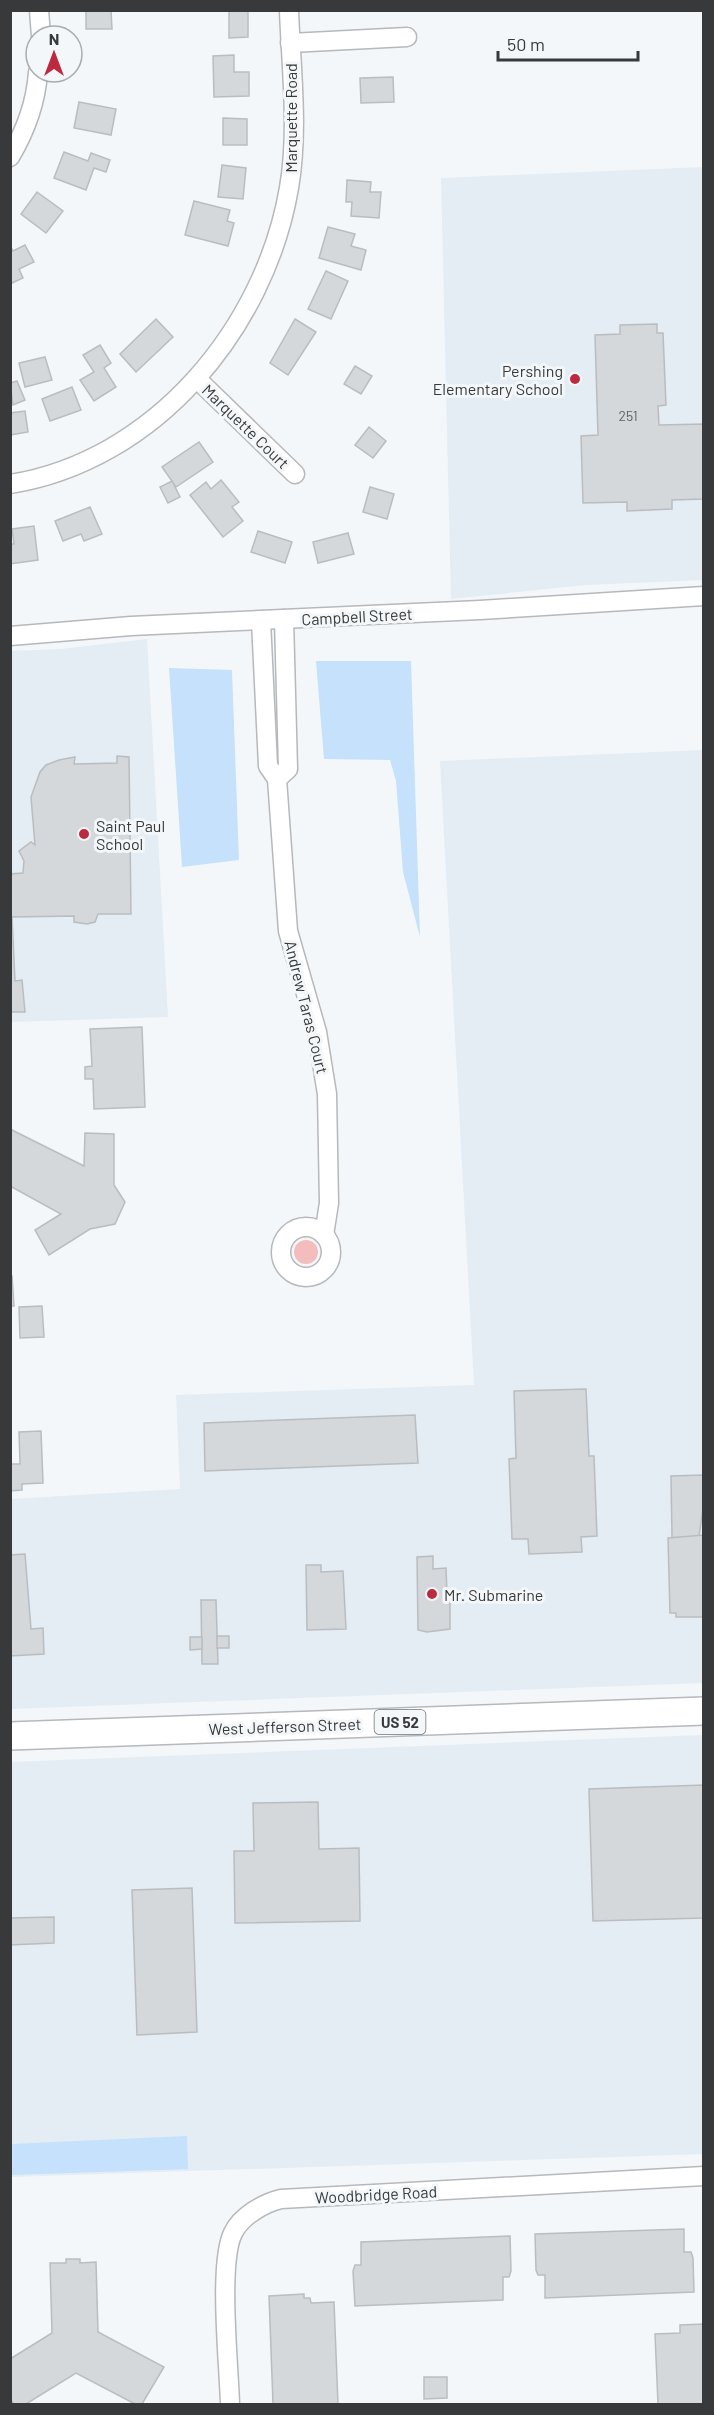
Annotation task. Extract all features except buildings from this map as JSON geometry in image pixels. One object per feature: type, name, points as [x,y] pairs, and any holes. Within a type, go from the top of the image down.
[{"type":"main road","name":"West Jefferson Street","points":[[10,1736],[704,1711]]},
{"type":"street","name":"Marquette Road","points":[[10,484],[79,465],[126,439],[197,379],[228,342],[254,296],[276,243],[290,187],[294,126],[289,10]]},
{"type":"street","points":[[290,43],[407,37]]},
{"type":"street","points":[[10,157],[25,132],[38,84]]},
{"type":"street","name":"Marquette Court","points":[[197,379],[295,474]]},
{"type":"street","name":"Campbell Street","points":[[10,636],[131,626],[261,621],[704,596]]},
{"type":"street","name":"Andrew Taras Court","points":[[277,779],[288,769],[284,619]]},
{"type":"street","name":"Andrew Taras Court","points":[[261,621],[268,766],[277,779],[288,931],[317,1032],[327,1094],[329,1203],[324,1235]]},
{"type":"street","name":"Woodbridge Road","points":[[230,2404],[226,2262],[234,2231],[265,2203],[281,2199],[704,2176]]},
{"type":"shaded area","name":"Pershing Elementary School","points":[[703,167],[703,580],[586,585],[451,599],[441,178]]},
{"type":"shaded area","name":"Saint Paul School","points":[[147,639],[168,1017],[11,1022],[10,651],[61,649]]},
{"type":"shaded area","points":[[703,750],[703,1683],[11,1709],[11,1499],[180,1489],[176,1395],[474,1385],[440,761]]},
{"type":"shaded area","points":[[306,1240],[311,1241],[317,1247],[317,1257],[311,1263],[306,1264],[301,1263],[295,1257],[294,1252],[295,1247],[301,1241]]},
{"type":"shaded area","points":[[703,1735],[703,2154],[11,2177],[10,1762]]},
{"type":"water","points":[[316,661],[411,661],[420,937],[403,872],[396,781],[390,760],[324,759]]},
{"type":"water","points":[[169,668],[232,670],[239,860],[182,867]]},
{"type":"water","points":[[187,2136],[188,2169],[11,2175],[11,2144]]},
{"type":"place","name":"Pershing Elementary School","points":[[575,379]]},
{"type":"place","name":"Saint Paul School","points":[[84,834]]},
{"type":"place","name":"Mr. Submarine","points":[[432,1594]]}]
